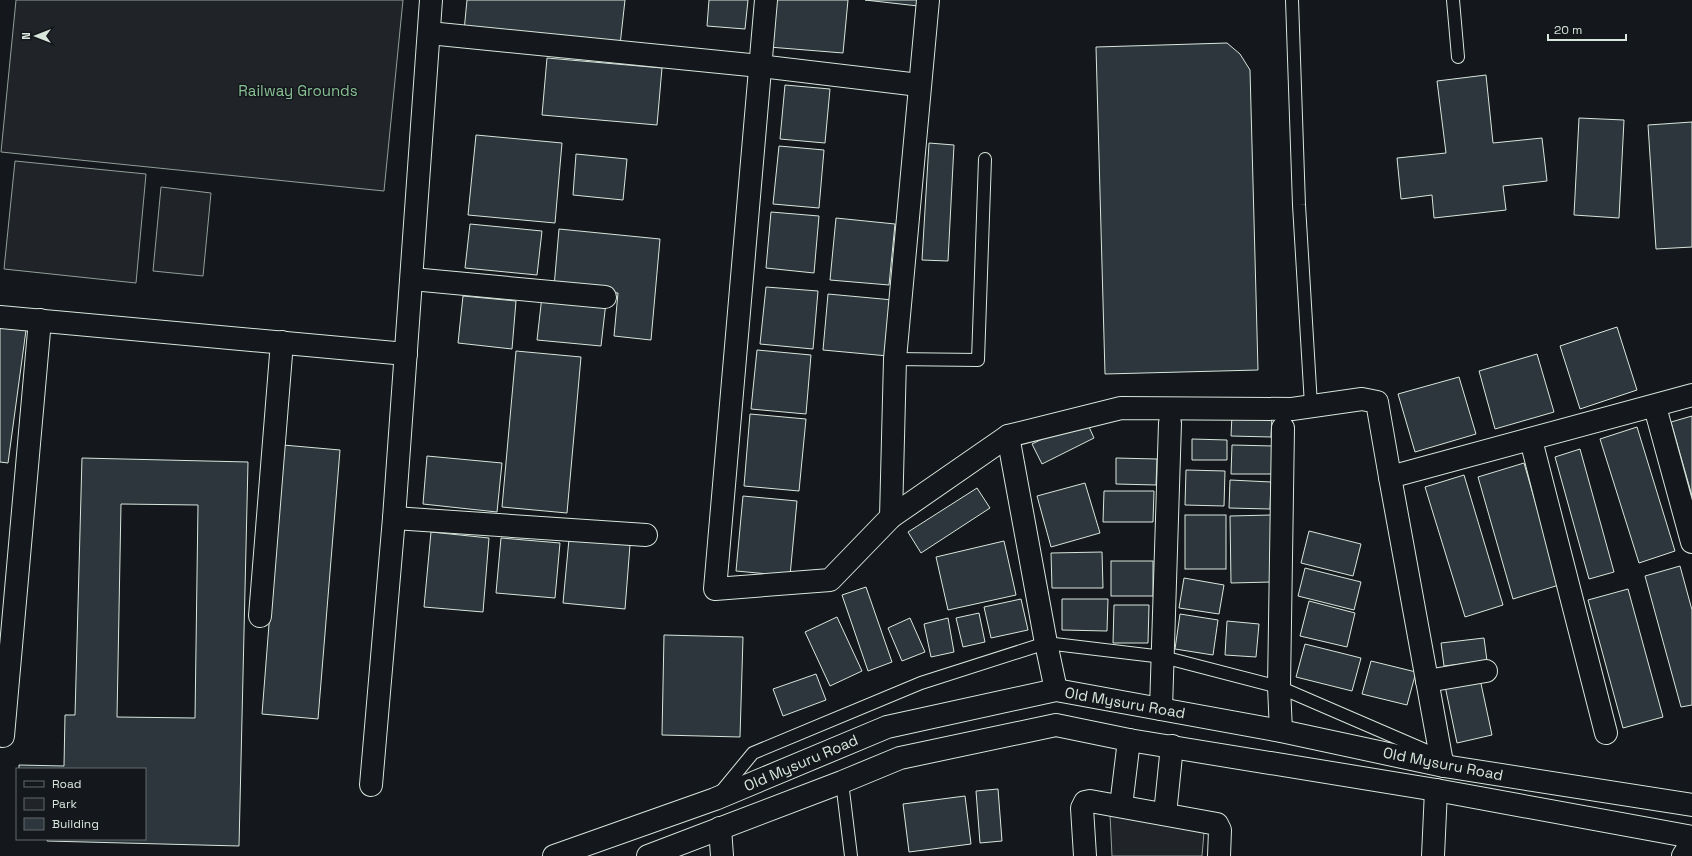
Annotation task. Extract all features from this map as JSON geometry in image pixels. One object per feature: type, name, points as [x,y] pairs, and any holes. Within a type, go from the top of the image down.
[{"type":"street","points":[[372,786],[412,280],[431,0]]},
{"type":"street","points":[[766,0],[716,589],[830,580],[891,517],[1008,436],[1121,408],[1292,409],[1311,405],[1362,399],[1377,402],[1442,761]]},
{"type":"street","points":[[891,517],[895,359],[928,0]]},
{"type":"street","points":[[429,33],[760,66],[920,84]]},
{"type":"street","points":[[412,280],[605,297]]},
{"type":"street","points":[[0,317],[406,354]]},
{"type":"street","points":[[3,736],[40,320]]},
{"type":"street","points":[[260,616],[282,342]]},
{"type":"street","points":[[1390,477],[1692,396]]},
{"type":"street","points":[[1655,407],[1692,542]]},
{"type":"street","points":[[1162,709],[1170,423]]},
{"type":"street","points":[[1281,731],[1279,687],[1283,428]]},
{"type":"street","points":[[1008,436],[1056,690]]},
{"type":"street","points":[[1531,440],[1606,733]]},
{"type":"street","points":[[394,518],[646,535]]},
{"type":"street","points":[[1427,681],[1486,671]]},
{"type":"street","name":"Old Mysuru Road","points":[[554,856],[715,799],[887,727],[1056,690],[1692,805]]},
{"type":"street","name":"Old Mysuru Road","points":[[648,856],[842,782],[900,758],[1056,725],[1130,740],[1436,790],[1692,837]]},
{"type":"street","points":[[1121,806],[1130,740]]},
{"type":"street","points":[[1165,814],[1172,746]]},
{"type":"street","points":[[1433,856],[1436,790]]},
{"type":"street","points":[[1085,856],[1083,804],[1090,801],[1217,824],[1220,830],[1218,856]]},
{"type":"street","points":[[720,828],[722,856]]},
{"type":"street","points":[[1683,856],[1692,842]]},
{"type":"lane","points":[[1292,0],[1299,205],[1311,405]]},
{"type":"lane","points":[[1453,0],[1458,56]]},
{"type":"lane","points":[[895,359],[978,360],[985,159]]},
{"type":"lane","points":[[715,799],[753,753],[921,683],[1046,643],[1163,657],[1279,687],[1442,761]]},
{"type":"lane","points":[[842,782],[851,856]]},
{"type":"green space","name":"Railway Grounds","points":[[16,0],[403,0],[384,191],[1,152]]},
{"type":"green space","points":[[15,161],[146,174],[136,283],[4,269]]},
{"type":"green space","points":[[161,187],[211,193],[203,276],[153,271]]},
{"type":"green space","points":[[1110,814],[1204,832],[1202,856],[1112,856]]},
{"type":"building","points":[[467,0],[625,0],[620,45],[464,31]]},
{"type":"building","points":[[709,0],[748,0],[745,29],[707,26]]},
{"type":"building","points":[[773,0],[848,0],[843,53],[769,47]]},
{"type":"building","points":[[865,0],[918,0],[918,6]]},
{"type":"building","points":[[1227,43],[1240,54],[1250,70],[1258,370],[1105,374],[1096,47]]},
{"type":"building","points":[[547,58],[662,68],[657,125],[542,115]]},
{"type":"building","points":[[1486,75],[1493,143],[1542,138],[1547,181],[1503,186],[1506,210],[1434,218],[1432,195],[1401,199],[1397,158],[1446,153],[1437,81]]},
{"type":"building","points":[[785,85],[830,89],[825,143],[780,139]]},
{"type":"building","points":[[1579,118],[1624,120],[1619,218],[1574,215]]},
{"type":"building","points":[[1692,122],[1692,247],[1656,249],[1648,125]]},
{"type":"building","points":[[476,135],[562,143],[555,223],[468,215]]},
{"type":"building","points":[[929,143],[954,145],[948,261],[922,260]]},
{"type":"building","points":[[779,146],[824,150],[819,208],[773,204]]},
{"type":"building","points":[[576,154],[627,159],[623,200],[573,195]]},
{"type":"building","points":[[771,212],[819,216],[814,273],[766,268]]},
{"type":"building","points":[[836,218],[895,224],[889,285],[830,280]]},
{"type":"building","points":[[470,224],[542,231],[537,275],[465,268]]},
{"type":"building","points":[[559,229],[660,239],[651,340],[614,336],[618,293],[554,287]]},
{"type":"building","points":[[766,287],[818,291],[813,349],[760,344]]},
{"type":"building","points":[[828,294],[893,300],[888,356],[823,350]]},
{"type":"building","points":[[463,296],[516,301],[512,349],[458,343]]},
{"type":"building","points":[[542,296],[606,302],[601,346],[537,340]]},
{"type":"building","points":[[0,327],[26,330],[8,463],[0,462]]},
{"type":"building","points":[[1617,327],[1637,390],[1580,409],[1560,346]]},
{"type":"building","points":[[757,350],[811,355],[806,414],[751,409]]},
{"type":"building","points":[[516,351],[581,357],[567,513],[502,507]]},
{"type":"building","points":[[1537,354],[1554,412],[1495,429],[1479,371]]},
{"type":"building","points":[[1459,377],[1476,434],[1415,452],[1398,394]]},
{"type":"building","points":[[750,414],[806,419],[799,491],[744,486]]},
{"type":"building","points":[[1232,415],[1272,416],[1271,437],[1231,436]]},
{"type":"building","points":[[1692,416],[1692,496],[1671,422]]},
{"type":"building","points":[[1085,418],[1094,438],[1042,464],[1032,444]]},
{"type":"building","points":[[1637,427],[1675,551],[1639,563],[1600,439]]},
{"type":"building","points":[[1192,439],[1227,440],[1227,460],[1192,460]]},
{"type":"building","points":[[283,445],[340,450],[318,719],[262,714]]},
{"type":"building","points":[[1232,445],[1273,446],[1273,474],[1231,474]]},
{"type":"building","points":[[1580,449],[1614,572],[1589,579],[1555,457]]},
{"type":"building","points":[[427,456],[502,463],[497,512],[423,504]]},
{"type":"building","points":[[82,458],[248,462],[239,846],[47,841],[146,840],[146,768],[19,768],[19,765],[64,766],[65,715],[75,715]],"holes":[[[121,504],[198,505],[195,718],[117,717]]]},
{"type":"building","points":[[1116,458],[1157,459],[1156,485],[1116,484]]},
{"type":"building","points":[[1524,463],[1559,585],[1513,599],[1478,477]]},
{"type":"building","points":[[1186,470],[1225,471],[1224,506],[1185,505]]},
{"type":"building","points":[[1464,475],[1503,605],[1465,617],[1425,487]]},
{"type":"building","points":[[1230,480],[1271,482],[1270,509],[1229,508]]},
{"type":"building","points":[[1085,483],[1100,533],[1051,547],[1037,496]]},
{"type":"building","points":[[977,488],[990,508],[921,553],[908,532]]},
{"type":"building","points":[[1104,491],[1154,491],[1153,522],[1103,522]]},
{"type":"building","points":[[743,496],[797,501],[790,576],[736,571]]},
{"type":"building","points":[[1185,515],[1226,515],[1226,569],[1185,569]]},
{"type":"building","points":[[1271,515],[1271,582],[1231,583],[1230,516]]},
{"type":"building","points":[[1309,531],[1361,544],[1353,576],[1301,563]]},
{"type":"building","points":[[431,532],[489,538],[483,612],[424,607]]},
{"type":"building","points":[[501,538],[560,543],[555,598],[496,593]]},
{"type":"building","points":[[569,539],[630,545],[625,609],[563,603]]},
{"type":"building","points":[[1004,541],[1016,595],[948,610],[936,557]]},
{"type":"building","points":[[1102,552],[1103,588],[1052,588],[1051,553]]},
{"type":"building","points":[[1111,561],[1153,561],[1153,596],[1111,596]]},
{"type":"building","points":[[1680,566],[1692,610],[1692,705],[1681,707],[1645,576]]},
{"type":"building","points":[[1305,568],[1361,582],[1354,610],[1298,596]]},
{"type":"building","points":[[1184,578],[1224,585],[1219,614],[1179,608]]},
{"type":"building","points":[[866,587],[892,662],[868,671],[842,595]]},
{"type":"building","points":[[1628,589],[1663,717],[1623,728],[1588,600]]},
{"type":"building","points":[[1021,599],[1028,630],[991,638],[984,607]]},
{"type":"building","points":[[1062,599],[1108,599],[1107,631],[1062,630]]},
{"type":"building","points":[[1309,601],[1355,613],[1347,647],[1300,636]]},
{"type":"building","points":[[1114,605],[1149,605],[1148,643],[1113,643]]},
{"type":"building","points":[[979,613],[985,642],[963,647],[956,618]]},
{"type":"building","points":[[1180,614],[1218,620],[1213,655],[1175,649]]},
{"type":"building","points":[[837,617],[862,671],[830,686],[805,632]]},
{"type":"building","points":[[910,618],[925,652],[902,661],[888,628]]},
{"type":"building","points":[[948,618],[954,652],[931,657],[924,624]]},
{"type":"building","points":[[1227,621],[1259,624],[1256,657],[1225,655]]},
{"type":"building","points":[[664,635],[743,637],[740,737],[662,735]]},
{"type":"building","points":[[1484,638],[1487,661],[1444,666],[1441,643]]},
{"type":"building","points":[[1305,644],[1361,658],[1352,691],[1296,677]]},
{"type":"building","points":[[1371,661],[1416,672],[1407,705],[1362,694]]},
{"type":"building","points":[[816,674],[826,700],[783,716],[773,689]]},
{"type":"building","points":[[1480,679],[1492,735],[1457,743],[1445,686]]},
{"type":"building","points":[[998,789],[1002,841],[980,843],[976,791]]},
{"type":"building","points":[[965,796],[971,844],[909,852],[903,804]]}]
